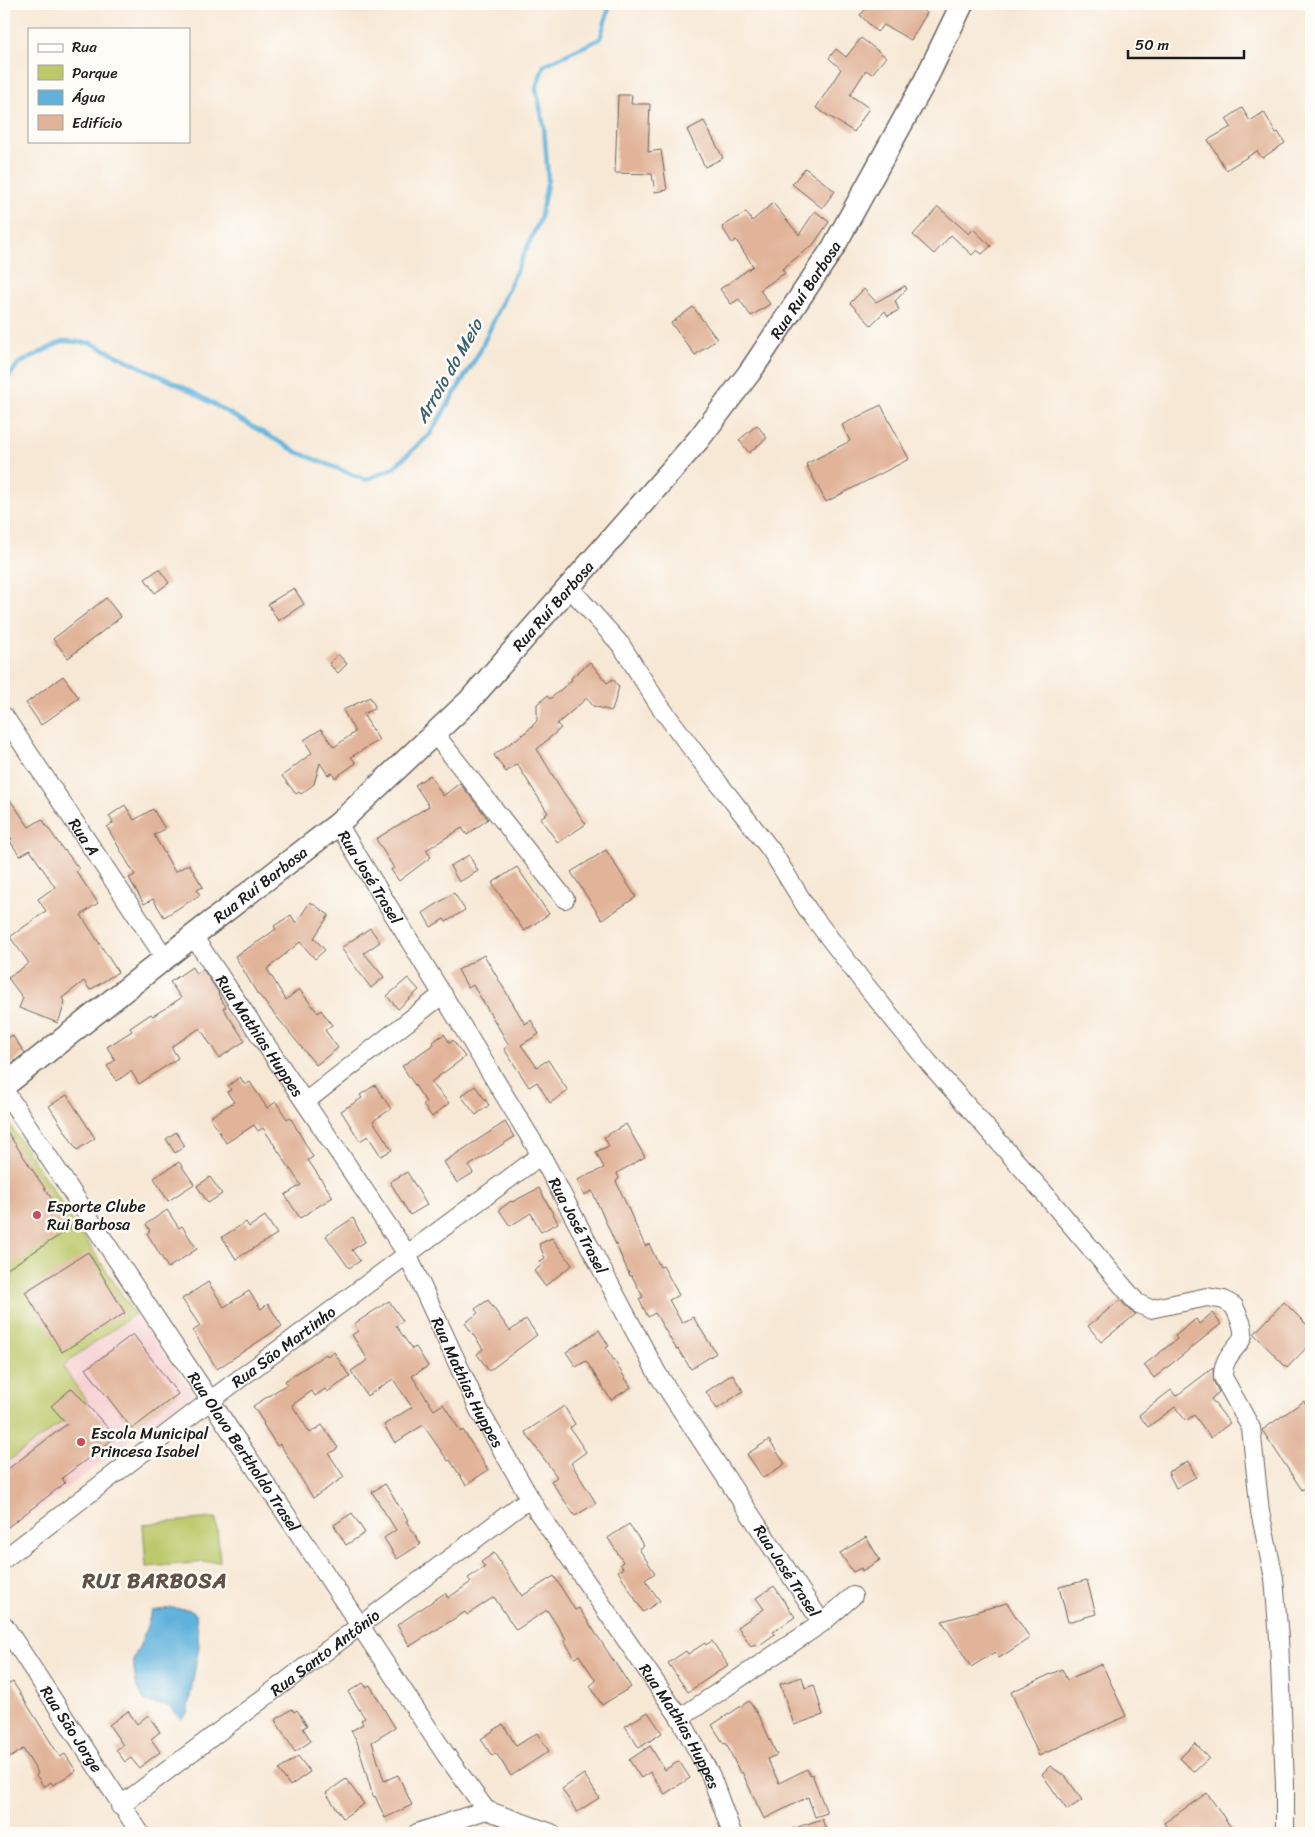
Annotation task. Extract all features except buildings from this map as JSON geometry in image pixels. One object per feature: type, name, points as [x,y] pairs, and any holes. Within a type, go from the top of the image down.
[{"type":"main road","name":"Rua Ruí Barbosa","points":[[4,1086],[338,824],[469,701],[570,587],[698,440],[750,372],[833,248],[925,81],[962,4]]},
{"type":"street","points":[[570,587],[621,645],[659,704],[695,754],[771,850],[808,910],[863,982],[929,1063],[1044,1193],[1137,1303],[1150,1309],[1207,1297],[1224,1300],[1234,1306],[1243,1333],[1242,1338],[1232,1350],[1222,1368],[1223,1377],[1251,1428],[1260,1512],[1274,1578],[1279,1639],[1285,1833]]},
{"type":"street","name":"Rua A","points":[[4,716],[166,958]]},
{"type":"street","points":[[434,733],[565,899]]},
{"type":"street","name":"Rua José Trasel","points":[[338,824],[541,1155],[657,1374],[822,1622]]},
{"type":"street","name":"Rua Mathias Huppes","points":[[193,936],[407,1254],[479,1410],[530,1498],[680,1718],[710,1776],[732,1833]]},
{"type":"street","points":[[306,1102],[443,994]]},
{"type":"street","name":"Rua Olavo Bertholdo Trasel","points":[[4,1090],[360,1625],[486,1810]]},
{"type":"street","name":"Rua São Martinho","points":[[4,1559],[211,1400],[541,1155]]},
{"type":"street","name":"Rua Santo Antônio","points":[[120,1806],[530,1498]]},
{"type":"street","points":[[680,1718],[822,1622],[853,1596]]},
{"type":"street","name":"Rua São Jorge","points":[[4,1625],[120,1806],[140,1833]]},
{"type":"street","points":[[417,1833],[486,1810],[552,1833]]},
{"type":"shaded area","name":"Escola Municipal Princesa Isabel","points":[[135,1314],[194,1394],[4,1534],[4,1464],[88,1402],[63,1367],[71,1359]]},
{"type":"green space","name":"Esporte Clube Rui Barbosa","points":[[4,1116],[135,1314],[71,1359],[63,1367],[88,1403],[85,1403],[64,1421],[4,1464]]},
{"type":"green space","points":[[216,1518],[220,1561],[146,1567],[143,1524]]},
{"type":"water","points":[[171,1608],[188,1609],[196,1614],[199,1646],[187,1714],[181,1720],[169,1706],[145,1702],[136,1684],[133,1660],[152,1611]]},
{"type":"waterway","name":"Arroio do Meio","points":[[4,384],[18,364],[63,341],[91,343],[187,389],[297,452],[366,480],[393,468],[430,434],[479,353],[540,219],[548,179],[544,127],[536,88],[544,65],[600,39],[610,4]]},
{"type":"place","name":"Esporte Clube Rui Barbosa","points":[[37,1215]]},
{"type":"place","name":"Escola Municipal Princesa Isabel","points":[[81,1442]]},
{"type":"district","name":"RUI BARBOSA","points":[[155,1581]]}]
